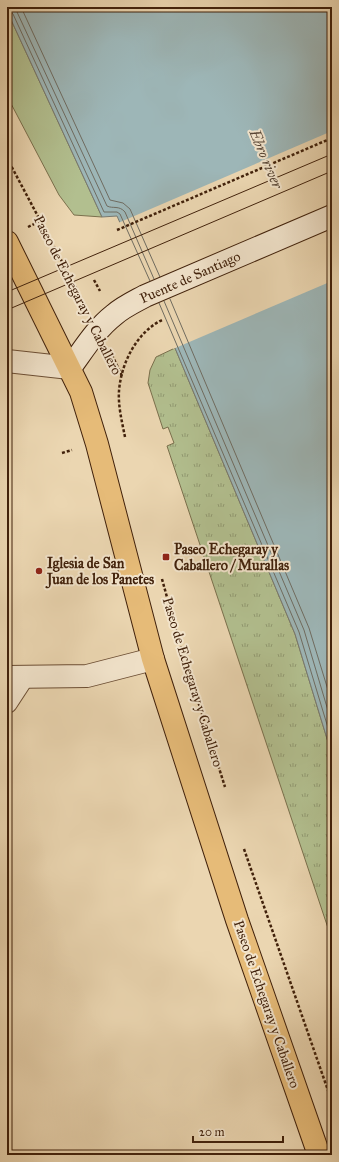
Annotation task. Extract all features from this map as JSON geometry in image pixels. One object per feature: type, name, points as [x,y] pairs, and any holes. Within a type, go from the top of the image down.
[{"type":"main road","name":"Puente de Santiago","points":[[70,368],[98,330],[119,311],[145,296],[332,216]]},
{"type":"main road","name":"Paseo de Echegaray y Caballero","points":[[7,242],[13,268],[57,344],[82,392],[153,659],[237,920],[319,1155]]},
{"type":"main road","points":[[7,361],[70,368]]},
{"type":"main road","points":[[16,677],[95,675],[153,659]]},
{"type":"street","points":[[7,703],[16,677]]},
{"type":"path","points":[[117,230],[332,138]]},
{"type":"path","name":"Paseo de Echegaray y Caballero","points":[[7,158],[122,376],[119,390],[119,404],[127,444]]},
{"type":"path","name":"Paseo de Echegaray y Caballero","points":[[94,280],[100,292]]},
{"type":"path","name":"Puente de Santiago","points":[[122,376],[132,348],[145,332],[157,323]]},
{"type":"path","name":"Paseo de Echegaray y Caballero","points":[[161,573],[179,641],[226,790]]},
{"type":"path","name":"Paseo de Echegaray y Caballero","points":[[242,842],[332,1102]]},
{"type":"green space","points":[[7,11],[102,217],[74,215],[59,195],[7,96]]},
{"type":"green space","points":[[175,348],[295,634],[332,755],[332,940],[167,446],[174,443],[168,427],[163,429],[148,383],[150,370],[156,357]]},
{"type":"water","name":"Ebro river","points":[[7,7],[332,7],[332,755],[295,634],[175,348],[117,216],[102,217],[7,11]]},
{"type":"pier","points":[[332,131],[332,281],[173,349],[118,223]]},
{"type":"tram line","points":[[7,292],[332,154]]},
{"type":"tram line","points":[[7,310],[332,171]]},
{"type":"place","name":"Paseo Echegaray y Caballero / Murallas","points":[[166,557]]},
{"type":"place","name":"Iglesia de San Juan de los Panetes","points":[[39,571]]}]
